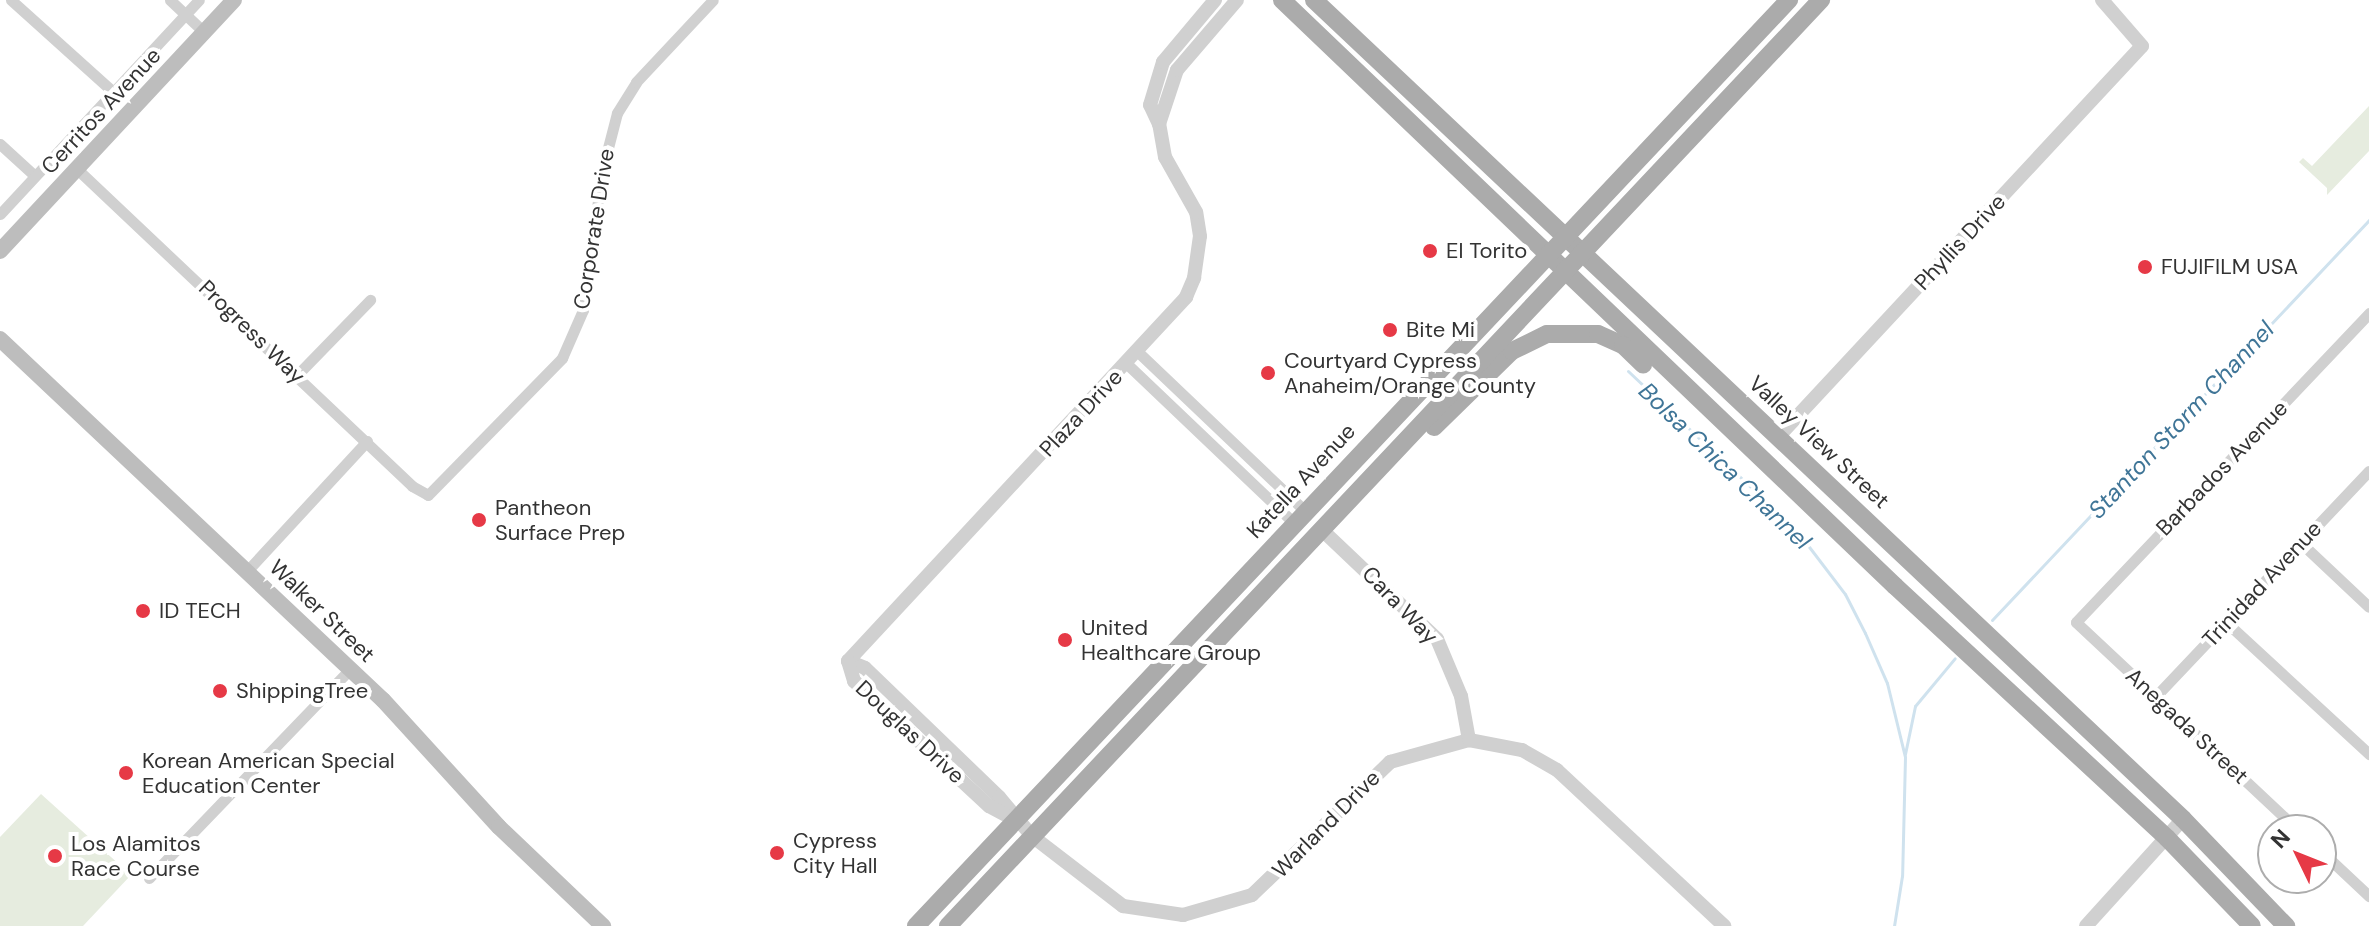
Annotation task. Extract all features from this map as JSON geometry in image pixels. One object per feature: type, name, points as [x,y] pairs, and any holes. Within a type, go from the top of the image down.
[{"type":"main road","name":"Cerritos Avenue","points":[[0,251],[234,0]]},
{"type":"main road","points":[[1282,0],[1564,272],[2167,838],[2252,926]]},
{"type":"main road","name":"Valley View Street","points":[[1314,0],[2183,819],[2286,926]]},
{"type":"main road","name":"Katella Avenue","points":[[916,926],[1789,0]]},
{"type":"main road","points":[[948,926],[1821,0]]},
{"type":"main road","points":[[1389,458],[1423,437],[1512,351],[1536,337],[1567,331],[1598,334],[1623,345],[1732,441],[1751,449]]},
{"type":"main road","name":"Walker Street","points":[[0,339],[350,669],[499,827],[603,926]]},
{"type":"main road","points":[[1321,529],[1327,488]]},
{"type":"main road","points":[[1300,517],[1310,521],[1304,547]]},
{"type":"street","points":[[11,0],[113,92]]},
{"type":"street","points":[[170,0],[204,32]]},
{"type":"street","points":[[0,214],[199,0]]},
{"type":"street","name":"Corporate Drive","points":[[428,495],[562,358],[583,310],[602,171],[623,98],[713,0]]},
{"type":"street","name":"Plaza Drive","points":[[848,661],[1186,297],[1198,260],[1196,212],[1165,157],[1159,124],[1150,105],[1163,62],[1215,0]]},
{"type":"street","points":[[1159,124],[1177,70],[1237,0]]},
{"type":"street","name":"Phyllis Drive","points":[[1778,437],[2142,46],[2102,0]]},
{"type":"street","points":[[0,144],[35,176]]},
{"type":"street","name":"Progress Way","points":[[77,169],[428,495]]},
{"type":"street","points":[[297,375],[370,300]]},
{"type":"street","name":"Barbados Avenue","points":[[2076,622],[2369,313]]},
{"type":"street","points":[[1138,352],[1300,517]]},
{"type":"street","points":[[1127,364],[1300,517]]},
{"type":"street","points":[[247,571],[367,441]]},
{"type":"street","name":"Trinidad Avenue","points":[[2155,697],[2369,471]]},
{"type":"street","name":"Cara Way","points":[[1321,529],[1437,639],[1461,696],[1469,740]]},
{"type":"street","points":[[2301,543],[2369,607]]},
{"type":"street","name":"Anegada Street","points":[[2076,622],[2281,814]]},
{"type":"street","points":[[2226,622],[2369,754]]},
{"type":"street","name":"Douglas Drive","points":[[848,661],[882,684],[999,797],[1015,820],[1032,836]]},
{"type":"street","points":[[149,878],[350,669]]},
{"type":"street","name":"Warland Drive","points":[[1032,836],[1123,906],[1192,913],[1252,895],[1390,762],[1469,740],[1522,750],[1557,770],[1724,926]]},
{"type":"street","points":[[2086,926],[2183,819]]},
{"type":"street","points":[[2337,866],[2369,896]]},
{"type":"shaded area","points":[[2369,106],[2369,151],[2327,195],[2327,188],[2299,162],[2303,158],[2312,166]]},
{"type":"shaded area","name":"Los Alamitos Race Course","points":[[41,794],[131,875],[83,926],[0,926],[0,837]]},
{"type":"waterway","name":"Stanton Storm Channel","points":[[1992,620],[2369,220]]},
{"type":"waterway","name":"Bolsa Chica Channel","points":[[1628,371],[1797,531],[1845,594],[1865,633],[1887,683],[1905,757],[1902,876],[1894,926]]},
{"type":"waterway","name":"Stanton Storm Channel","points":[[1905,754],[1915,706],[1955,658]]},
{"type":"place","name":"El Torito","points":[[1430,251]]},
{"type":"place","name":"FUJIFILM USA","points":[[2145,267]]},
{"type":"place","name":"Bite Mi","points":[[1390,330]]},
{"type":"place","name":"Courtyard Cypress Anaheim/Orange County","points":[[1268,373]]},
{"type":"place","name":"Pantheon Surface Prep","points":[[479,520]]},
{"type":"place","name":"ID TECH","points":[[143,611]]},
{"type":"place","name":"United Healthcare Group","points":[[1065,640]]},
{"type":"place","name":"ShippingTree","points":[[220,691]]},
{"type":"place","name":"Korean American Special Education Center","points":[[126,773]]},
{"type":"place","name":"Cypress City Hall","points":[[777,853]]},
{"type":"place","name":"Los Alamitos Race Course","points":[[55,856]]}]
